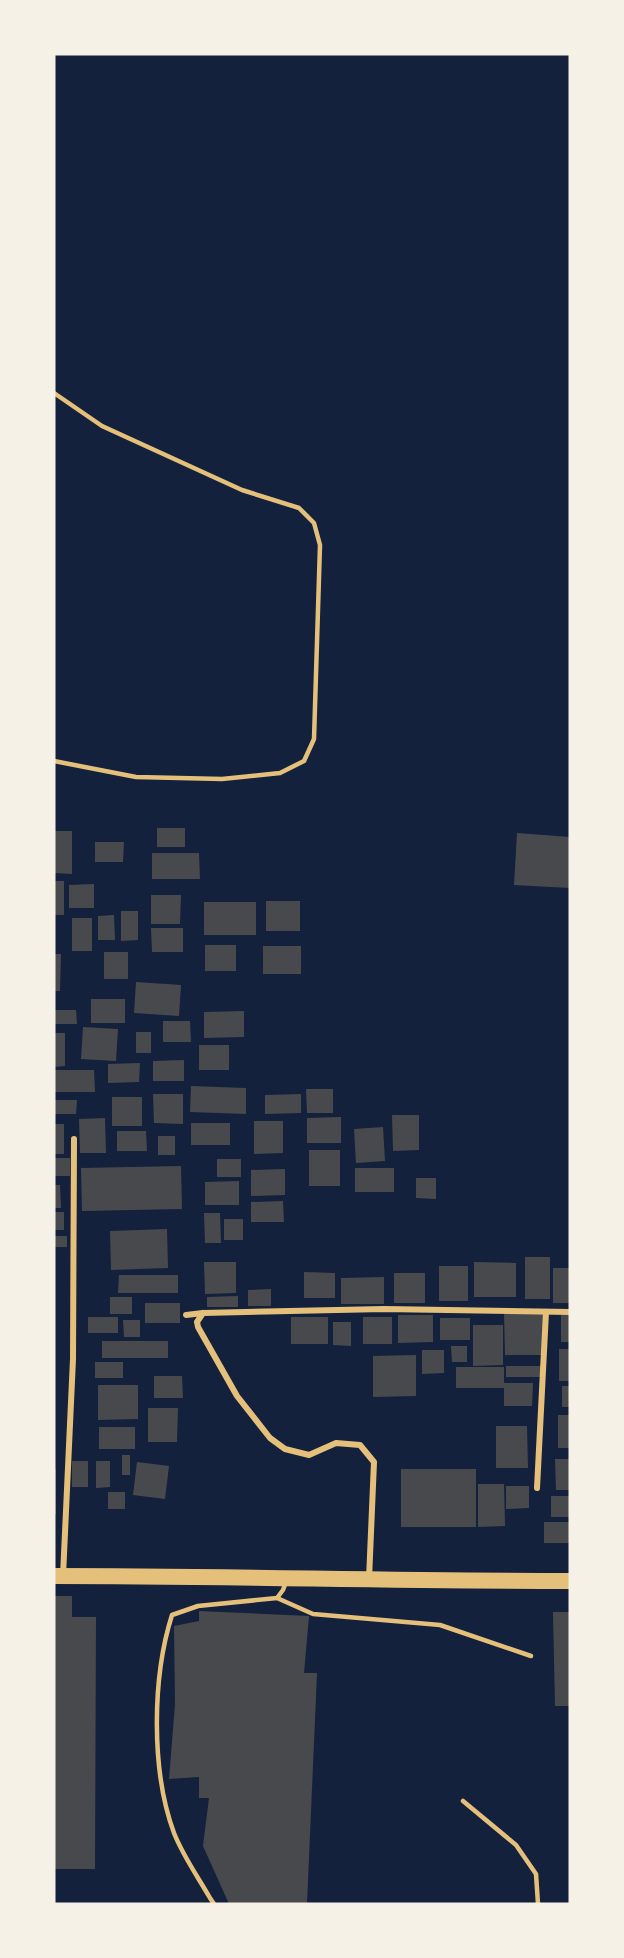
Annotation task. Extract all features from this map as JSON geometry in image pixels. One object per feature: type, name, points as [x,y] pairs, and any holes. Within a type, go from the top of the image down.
[{"type":"highway","points":[[58,1576],[570,1581]]},
{"type":"street","points":[[58,1576],[73,1359],[74,1139]]},
{"type":"street","points":[[186,1315],[384,1310],[570,1312]]},
{"type":"street","points":[[537,1488],[546,1312]]},
{"type":"street","points":[[203,1313],[197,1322],[198,1327],[237,1396],[270,1438],[285,1449],[309,1455],[336,1443],[360,1445],[374,1462],[369,1580]]},
{"type":"lane","points":[[54,393],[102,426],[243,490],[299,508],[314,523],[320,545],[314,740],[304,761],[280,773],[222,779],[136,777],[54,761]]},
{"type":"lane","points":[[277,1598],[287,1578]]},
{"type":"lane","points":[[214,1904],[175,1834],[162,1790],[157,1716],[164,1640],[172,1615],[198,1606],[277,1598],[313,1614],[440,1626],[531,1656]]},
{"type":"lane","points":[[463,1801],[516,1845],[536,1874],[538,1904]]},
{"type":"building","points":[[157,828],[185,828],[185,847],[157,847]]},
{"type":"building","points":[[54,831],[72,831],[72,874],[54,873]]},
{"type":"building","points":[[517,833],[570,837],[570,888],[514,885]]},
{"type":"building","points":[[95,842],[124,842],[123,862],[95,862]]},
{"type":"building","points":[[152,853],[199,853],[200,879],[152,879]]},
{"type":"building","points":[[54,881],[64,881],[64,915],[54,915]]},
{"type":"building","points":[[94,884],[94,908],[69,908],[69,885]]},
{"type":"building","points":[[151,895],[181,895],[180,924],[151,924]]},
{"type":"building","points":[[266,901],[300,901],[300,931],[266,931]]},
{"type":"building","points":[[204,902],[256,902],[256,935],[204,935]]},
{"type":"building","points":[[121,911],[138,911],[138,940],[121,941]]},
{"type":"building","points":[[114,915],[115,940],[98,940],[98,916]]},
{"type":"building","points":[[72,918],[92,918],[92,951],[72,951]]},
{"type":"building","points":[[151,928],[183,928],[183,952],[152,952]]},
{"type":"building","points":[[205,945],[236,945],[236,971],[205,971]]},
{"type":"building","points":[[263,946],[301,946],[301,974],[263,974]]},
{"type":"building","points":[[104,952],[128,952],[128,979],[104,979]]},
{"type":"building","points":[[54,954],[61,954],[60,991],[54,991]]},
{"type":"building","points":[[136,982],[181,985],[179,1016],[134,1013]]},
{"type":"building","points":[[91,999],[125,999],[125,1023],[91,1023]]},
{"type":"building","points":[[54,1010],[76,1010],[77,1024],[54,1024]]},
{"type":"building","points":[[244,1011],[244,1037],[204,1038],[204,1012]]},
{"type":"building","points":[[163,1021],[190,1021],[191,1042],[163,1042]]},
{"type":"building","points":[[83,1027],[118,1029],[116,1061],[81,1059]]},
{"type":"building","points":[[136,1032],[151,1032],[151,1053],[136,1053]]},
{"type":"building","points":[[54,1033],[65,1033],[65,1066],[54,1067]]},
{"type":"building","points":[[199,1045],[229,1045],[229,1070],[199,1070]]},
{"type":"building","points":[[184,1060],[184,1081],[153,1081],[153,1061]]},
{"type":"building","points":[[140,1063],[139,1082],[108,1083],[108,1064]]},
{"type":"building","points":[[54,1070],[94,1070],[95,1092],[54,1092]]},
{"type":"building","points":[[191,1086],[246,1088],[246,1114],[190,1112]]},
{"type":"building","points":[[306,1089],[333,1089],[333,1113],[307,1113]]},
{"type":"building","points":[[153,1094],[183,1094],[183,1124],[154,1123]]},
{"type":"building","points":[[301,1094],[301,1113],[265,1114],[265,1095]]},
{"type":"building","points":[[112,1097],[142,1097],[142,1126],[112,1126]]},
{"type":"building","points":[[54,1100],[77,1100],[76,1114],[54,1114]]},
{"type":"building","points":[[392,1115],[419,1115],[419,1150],[393,1151]]},
{"type":"building","points":[[341,1117],[341,1143],[307,1143],[307,1118]]},
{"type":"building","points":[[105,1118],[106,1153],[80,1153],[79,1119]]},
{"type":"building","points":[[254,1121],[283,1121],[283,1153],[254,1154]]},
{"type":"building","points":[[191,1123],[230,1123],[230,1145],[191,1145]]},
{"type":"building","points":[[54,1124],[64,1124],[64,1154],[54,1154]]},
{"type":"building","points":[[383,1127],[385,1161],[356,1163],[354,1129]]},
{"type":"building","points":[[117,1131],[146,1131],[147,1151],[117,1151]]},
{"type":"building","points":[[158,1136],[175,1136],[175,1155],[158,1155]]},
{"type":"building","points":[[309,1150],[340,1150],[340,1186],[309,1186]]},
{"type":"building","points":[[54,1158],[70,1158],[70,1176],[54,1176]]},
{"type":"building","points":[[217,1159],[241,1159],[241,1177],[217,1177]]},
{"type":"building","points":[[181,1166],[182,1209],[82,1211],[81,1168]]},
{"type":"building","points":[[355,1168],[394,1168],[394,1192],[355,1192]]},
{"type":"building","points":[[285,1169],[285,1195],[251,1196],[251,1170]]},
{"type":"building","points":[[416,1178],[436,1178],[436,1199],[416,1198]]},
{"type":"building","points":[[239,1181],[239,1205],[205,1205],[205,1182]]},
{"type":"building","points":[[54,1185],[60,1185],[61,1208],[54,1208]]},
{"type":"building","points":[[283,1201],[284,1222],[251,1222],[251,1202]]},
{"type":"building","points":[[54,1212],[64,1212],[64,1230],[54,1230]]},
{"type":"building","points":[[204,1213],[220,1213],[221,1243],[205,1243]]},
{"type":"building","points":[[224,1219],[243,1219],[243,1240],[224,1240]]},
{"type":"building","points":[[167,1229],[168,1268],[111,1270],[110,1231]]},
{"type":"building","points":[[54,1236],[67,1236],[67,1247],[54,1247]]},
{"type":"building","points":[[525,1257],[550,1257],[550,1299],[525,1299]]},
{"type":"building","points":[[204,1262],[236,1262],[236,1293],[205,1294]]},
{"type":"building","points":[[474,1262],[516,1263],[516,1297],[474,1297]]},
{"type":"building","points":[[439,1266],[468,1266],[468,1301],[439,1301]]},
{"type":"building","points":[[553,1268],[570,1268],[570,1303],[553,1303]]},
{"type":"building","points":[[304,1272],[335,1273],[335,1298],[304,1298]]},
{"type":"building","points":[[394,1273],[425,1273],[425,1303],[394,1303]]},
{"type":"building","points":[[119,1275],[178,1275],[178,1293],[118,1293]]},
{"type":"building","points":[[384,1277],[384,1304],[341,1304],[341,1278]]},
{"type":"building","points":[[271,1289],[271,1306],[248,1306],[248,1290]]},
{"type":"building","points":[[238,1296],[238,1307],[207,1307],[207,1297]]},
{"type":"building","points":[[110,1297],[132,1297],[132,1314],[110,1314]]},
{"type":"building","points":[[145,1303],[180,1303],[180,1323],[145,1323]]},
{"type":"building","points":[[504,1313],[543,1313],[543,1355],[505,1355]]},
{"type":"building","points":[[398,1315],[433,1315],[433,1342],[398,1343]]},
{"type":"building","points":[[561,1315],[570,1315],[570,1342],[561,1342]]},
{"type":"building","points":[[88,1317],[118,1317],[118,1333],[88,1333]]},
{"type":"building","points":[[291,1317],[328,1317],[328,1344],[291,1344]]},
{"type":"building","points":[[363,1317],[392,1317],[392,1344],[363,1344]]},
{"type":"building","points":[[440,1318],[470,1318],[470,1340],[440,1340]]},
{"type":"building","points":[[123,1320],[140,1320],[140,1337],[124,1337]]},
{"type":"building","points":[[333,1322],[351,1322],[351,1346],[333,1345]]},
{"type":"building","points":[[473,1325],[503,1325],[503,1365],[473,1366]]},
{"type":"building","points":[[102,1341],[168,1341],[168,1358],[102,1358]]},
{"type":"building","points":[[451,1346],[467,1346],[467,1362],[452,1362]]},
{"type":"building","points":[[559,1349],[570,1349],[570,1381],[559,1381]]},
{"type":"building","points":[[422,1350],[444,1350],[444,1373],[422,1374]]},
{"type":"building","points":[[416,1355],[416,1396],[373,1397],[373,1356]]},
{"type":"building","points":[[95,1362],[123,1362],[123,1378],[95,1378]]},
{"type":"building","points":[[506,1366],[541,1366],[541,1377],[506,1377]]},
{"type":"building","points":[[456,1367],[504,1367],[504,1383],[533,1383],[532,1406],[504,1406],[504,1388],[456,1388]]},
{"type":"building","points":[[154,1376],[182,1376],[183,1398],[154,1398]]},
{"type":"building","points":[[98,1385],[138,1385],[138,1419],[98,1420]]},
{"type":"building","points":[[562,1386],[570,1386],[570,1407],[562,1407]]},
{"type":"building","points":[[148,1408],[178,1408],[177,1442],[148,1442]]},
{"type":"building","points":[[558,1415],[570,1415],[570,1448],[558,1448]]},
{"type":"building","points":[[496,1426],[527,1426],[528,1468],[496,1468]]},
{"type":"building","points":[[99,1427],[135,1427],[135,1449],[99,1449]]},
{"type":"building","points":[[122,1455],[130,1455],[130,1475],[122,1475]]},
{"type":"building","points":[[555,1459],[570,1459],[570,1490],[556,1490]]},
{"type":"building","points":[[72,1461],[88,1461],[88,1487],[72,1487]]},
{"type":"building","points":[[96,1461],[110,1461],[110,1487],[96,1488]]},
{"type":"building","points":[[137,1462],[169,1466],[165,1499],[133,1495]]},
{"type":"building","points":[[54,1469],[56,1469],[56,1514],[54,1514]]},
{"type":"building","points":[[401,1469],[476,1469],[476,1527],[401,1527]]},
{"type":"building","points":[[478,1484],[504,1484],[505,1526],[478,1527]]},
{"type":"building","points":[[506,1486],[529,1486],[529,1508],[506,1509]]},
{"type":"building","points":[[108,1492],[125,1492],[125,1509],[108,1509]]},
{"type":"building","points":[[551,1496],[570,1496],[570,1517],[551,1517]]},
{"type":"building","points":[[544,1522],[570,1522],[570,1543],[544,1543]]},
{"type":"building","points":[[54,1596],[72,1596],[72,1617],[96,1617],[95,1869],[54,1869]]},
{"type":"building","points":[[199,1611],[309,1616],[304,1673],[317,1673],[307,1904],[229,1904],[203,1846],[209,1798],[199,1798],[199,1777],[169,1779],[175,1704],[174,1626],[199,1621]]},
{"type":"building","points":[[553,1612],[570,1612],[570,1706],[555,1706]]}]
